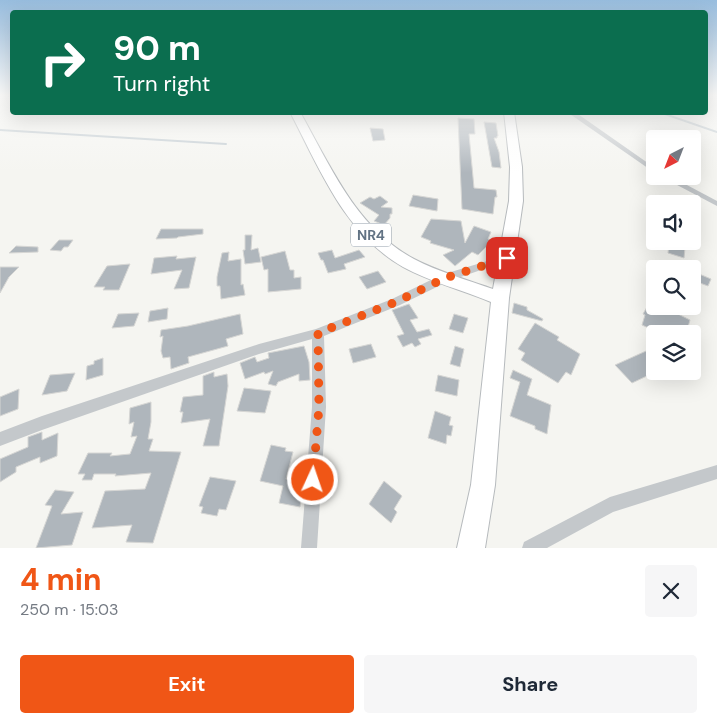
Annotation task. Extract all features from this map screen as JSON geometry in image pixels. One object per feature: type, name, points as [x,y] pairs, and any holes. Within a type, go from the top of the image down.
[{"type":"highway","name":"NR4","points":[[300,122],[329,178],[360,224],[393,254],[422,269],[500,298]]},
{"type":"highway","points":[[471,548],[483,485],[500,298],[516,201],[517,181],[510,122]]},
{"type":"street","points":[[584,122],[646,165]]},
{"type":"street","points":[[681,185],[717,204]]},
{"type":"street","points":[[0,439],[42,422],[249,352],[318,333],[396,302],[445,278],[507,258]]},
{"type":"street","points":[[309,548],[319,407],[318,333]]},
{"type":"street","points":[[530,548],[610,505],[717,472]]},
{"type":"building","points":[[458,122],[474,122],[475,134],[469,134],[474,188],[496,190],[497,197],[495,197],[493,214],[462,209]]},
{"type":"building","points":[[484,122],[496,123],[498,136],[494,138],[499,152],[501,168],[492,167]]},
{"type":"building","points":[[370,128],[383,129],[385,140],[373,141]]},
{"type":"building","points":[[413,195],[438,199],[437,211],[409,206]]},
{"type":"building","points":[[380,196],[388,202],[381,207],[392,208],[392,214],[390,214],[390,218],[384,225],[374,221],[379,215],[360,203],[370,197],[374,199]]},
{"type":"building","points":[[431,219],[461,221],[465,243],[474,226],[491,232],[488,239],[492,241],[478,255],[472,252],[455,266],[443,255],[454,250],[430,243],[431,241],[421,237]]},
{"type":"building","points":[[161,229],[203,229],[203,234],[156,239]]},
{"type":"building","points":[[245,235],[252,235],[251,250],[258,248],[261,262],[245,264],[243,250],[245,250]]},
{"type":"building","points":[[59,240],[73,240],[68,247],[64,247],[61,251],[50,250]]},
{"type":"building","points":[[16,246],[38,247],[38,252],[9,253]]},
{"type":"building","points":[[332,250],[335,258],[359,250],[365,257],[344,264],[346,269],[328,273],[318,253]]},
{"type":"building","points":[[668,250],[685,250],[684,258],[668,253]]},
{"type":"building","points":[[285,251],[290,270],[294,270],[294,278],[301,277],[301,289],[268,292],[268,269],[264,270],[261,257]]},
{"type":"building","points":[[229,252],[228,261],[241,259],[241,285],[243,284],[245,295],[221,299],[220,286],[217,286],[217,277],[222,253]]},
{"type":"building","points":[[177,256],[176,259],[196,257],[189,288],[174,289],[182,270],[151,274],[154,258]]},
{"type":"building","points":[[130,264],[119,290],[103,290],[105,287],[94,287],[107,266]]},
{"type":"building","points":[[0,267],[19,267],[9,277],[0,293]]},
{"type":"building","points":[[378,271],[386,282],[367,289],[359,277]]},
{"type":"building","points":[[701,275],[711,279],[708,286],[701,283]]},
{"type":"building","points":[[514,303],[527,307],[527,310],[543,319],[542,321],[512,313]]},
{"type":"building","points":[[409,304],[418,318],[410,320],[417,332],[429,329],[432,335],[418,339],[421,344],[415,347],[412,343],[403,347],[397,336],[404,334],[392,310]]},
{"type":"building","points":[[168,308],[167,319],[148,322],[150,311]]},
{"type":"building","points":[[646,309],[646,315],[680,315],[690,320],[689,325],[646,325],[646,327],[642,325],[645,315],[643,314]]},
{"type":"building","points":[[139,313],[134,326],[112,328],[118,314]]},
{"type":"building","points":[[240,314],[243,334],[226,339],[228,346],[188,357],[189,363],[171,369],[170,357],[163,358],[161,351],[163,336],[160,337],[161,330]]},
{"type":"building","points":[[454,314],[468,318],[463,333],[449,329]]},
{"type":"building","points":[[535,323],[559,337],[557,340],[580,354],[571,375],[566,372],[558,383],[521,360],[525,353],[518,349]]},
{"type":"building","points":[[371,344],[376,357],[353,363],[349,349]]},
{"type":"building","points":[[304,346],[309,362],[310,380],[299,381],[299,374],[278,382],[276,386],[268,384],[273,371],[265,374],[264,372],[245,379],[240,363],[255,357],[257,362],[269,358],[268,353]]},
{"type":"building","points":[[455,346],[464,349],[460,367],[450,364]]},
{"type":"building","points":[[646,351],[646,376],[632,383],[615,365]]},
{"type":"building","points":[[103,358],[103,375],[86,380],[87,366]]},
{"type":"building","points":[[513,370],[532,379],[527,395],[551,405],[547,434],[535,429],[535,426],[510,416],[520,382],[510,378]]},
{"type":"building","points":[[214,372],[214,377],[227,374],[228,386],[219,446],[203,446],[210,419],[181,423],[183,412],[180,412],[183,397],[203,395],[203,376]]},
{"type":"building","points":[[75,373],[67,391],[42,395],[50,375]]},
{"type":"building","points":[[438,375],[459,380],[457,396],[435,391]]},
{"type":"building","points":[[244,388],[271,391],[265,413],[237,411]]},
{"type":"building","points":[[19,389],[18,409],[0,416],[0,397]]},
{"type":"building","points":[[151,402],[151,422],[148,439],[153,439],[149,451],[181,452],[153,543],[126,542],[132,525],[92,528],[105,491],[145,489],[151,473],[115,476],[116,474],[94,474],[92,480],[82,480],[85,474],[78,474],[88,453],[112,453],[110,456],[130,454],[137,436],[131,437],[134,422],[129,424],[130,408]]},
{"type":"building","points":[[435,411],[451,417],[449,425],[453,426],[451,436],[447,435],[446,444],[428,438]]},
{"type":"building","points":[[42,432],[42,440],[58,433],[57,456],[40,463],[40,457],[16,467],[16,472],[0,482],[0,459],[28,447],[28,437]]},
{"type":"building","points":[[271,445],[286,448],[285,451],[293,452],[286,479],[304,482],[300,507],[279,503],[283,486],[260,481]]},
{"type":"building","points":[[210,477],[236,481],[226,510],[219,509],[217,516],[201,513],[203,507],[199,506]]},
{"type":"building","points":[[384,481],[402,496],[394,509],[397,512],[391,523],[369,504]]},
{"type":"building","points":[[55,490],[74,492],[61,514],[83,512],[72,545],[36,548],[52,506],[45,505]]},
{"type":"waterway","points":[[687,122],[717,132]]},
{"type":"waterway","points":[[0,130],[226,144]]},
{"type":"route","points":[[313,480],[319,407],[320,368],[318,333],[396,302],[445,278],[507,258]]}]
